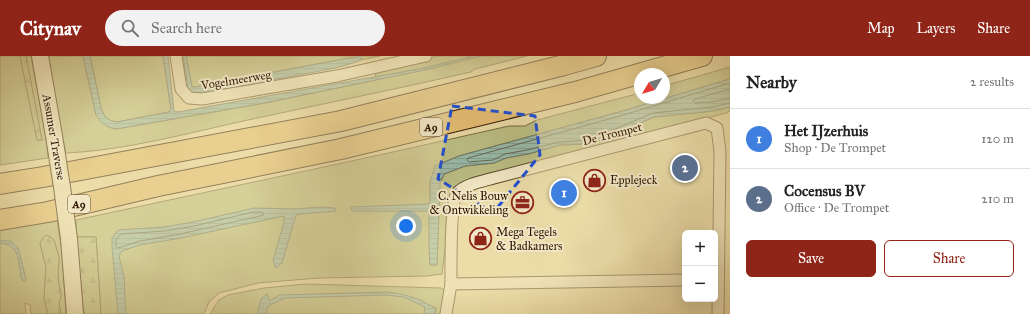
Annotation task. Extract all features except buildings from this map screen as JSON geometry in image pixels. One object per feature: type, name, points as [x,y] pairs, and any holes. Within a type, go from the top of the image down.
[{"type":"highway","name":"A9","points":[[0,184],[43,178],[341,121],[596,56]]},
{"type":"highway","name":"A9","points":[[0,220],[48,212],[158,186],[341,149],[575,92],[702,56]]},
{"type":"highway","name":"A9","points":[[0,174],[43,178]]},
{"type":"highway","name":"A9","points":[[0,208],[158,186]]},
{"type":"main road","name":"Assumer Traverse","points":[[40,56],[62,187],[69,239],[76,314]]},
{"type":"street","name":"Vogelmeerweg","points":[[176,56],[181,89],[189,98],[202,99],[337,76],[426,56]]},
{"type":"street","name":"De Trompet","points":[[446,314],[451,284],[452,213],[456,194],[464,187],[560,160],[706,123],[717,128],[720,151],[717,266]]},
{"type":"street","points":[[718,279],[730,280]]},
{"type":"street","points":[[451,284],[682,280]]},
{"type":"street","name":"De Trompet","points":[[718,302],[718,314]]},
{"type":"highlighted area","points":[[452,106],[535,116],[540,155],[493,213],[438,179]]},
{"type":"green space","points":[[0,56],[20,56],[37,140],[42,140],[26,56],[31,56],[46,138],[48,158],[0,165]]},
{"type":"green space","points":[[20,56],[26,56],[42,140],[37,140]]},
{"type":"green space","points":[[44,56],[83,56],[96,115],[116,129],[270,102],[376,80],[375,69],[439,56],[527,56],[475,69],[471,72],[135,145],[66,153]]},
{"type":"green space","points":[[90,56],[163,56],[171,109],[169,112],[117,122],[109,120],[101,108]]},
{"type":"green space","points":[[186,56],[380,56],[361,60],[362,58],[349,58],[192,87]]},
{"type":"green space","points":[[730,67],[730,79],[670,97],[670,84]]},
{"type":"green space","points":[[634,95],[634,104],[646,104],[459,156],[436,166],[430,182],[430,202],[426,205],[426,210],[430,213],[430,265],[437,265],[440,183],[444,174],[465,166],[494,163],[506,158],[528,154],[560,145],[590,144],[654,117],[713,111],[730,107],[730,111],[726,113],[600,147],[452,191],[449,197],[447,233],[442,274],[427,276],[319,278],[258,283],[219,293],[209,302],[204,314],[101,314],[96,237],[76,237],[76,220],[509,126],[525,126],[537,120]]},
{"type":"green space","points":[[57,220],[62,251],[66,314],[61,314],[59,303],[61,296],[58,279],[59,258],[54,240],[40,243],[46,267],[44,299],[48,314],[31,314],[30,305],[25,303],[26,314],[0,314],[0,243],[7,244],[16,251],[22,280],[26,280],[18,248],[5,241],[0,241],[0,230]]},
{"type":"green space","points":[[46,235],[54,240],[59,257],[58,279],[61,296],[59,303],[61,314],[48,314],[44,299],[46,267],[40,243]]},
{"type":"green space","points":[[76,237],[96,237],[101,314],[84,314]]},
{"type":"green space","points":[[306,284],[441,288],[445,293],[443,314],[435,314],[436,308],[426,305],[424,314],[210,314],[219,300],[228,295],[264,288]]},
{"type":"water","points":[[83,56],[90,56],[101,108],[104,114],[109,120],[117,122],[169,112],[171,109],[163,56],[168,56],[174,111],[178,112],[424,68],[474,56],[482,56],[425,70],[259,104],[116,129],[104,125],[96,115]]},
{"type":"water","points":[[183,56],[186,56],[192,87],[360,56],[362,58],[354,63],[330,69],[223,89],[193,93],[188,88]]},
{"type":"water","points":[[730,79],[730,107],[713,111],[654,117],[590,144],[560,145],[528,154],[506,158],[494,163],[465,166],[444,174],[440,183],[437,265],[430,265],[429,211],[352,211],[351,209],[351,207],[428,204],[430,202],[430,182],[435,166],[459,156],[646,104],[670,104],[670,97]]},
{"type":"water","points":[[321,207],[335,208],[336,211],[296,215],[282,263],[276,268],[273,261],[284,222],[284,216],[181,238],[140,245],[122,251],[119,256],[124,277],[126,314],[118,314],[112,238],[118,230],[164,227],[254,208],[295,209]]},
{"type":"water","points":[[0,241],[11,241],[18,248],[26,280],[25,282],[22,280],[19,262],[15,251],[7,244],[0,243]]},
{"type":"water","points":[[389,292],[410,296],[422,301],[436,308],[435,314],[424,314],[425,307],[404,297],[386,295],[285,298],[268,306],[266,314],[257,314],[261,299],[267,294],[270,301],[279,295]]},
{"type":"place","name":"Cocensus BV","points":[[685,168]]},
{"type":"place","name":"Epplejeck","points":[[595,180]]},
{"type":"place","name":"Het IJzerhuis","points":[[564,193]]},
{"type":"place","name":"C. Nelis Bouw & Ontwikkeling","points":[[523,203]]},
{"type":"place","name":"Mega Tegels & Badkamers","points":[[480,239]]}]
